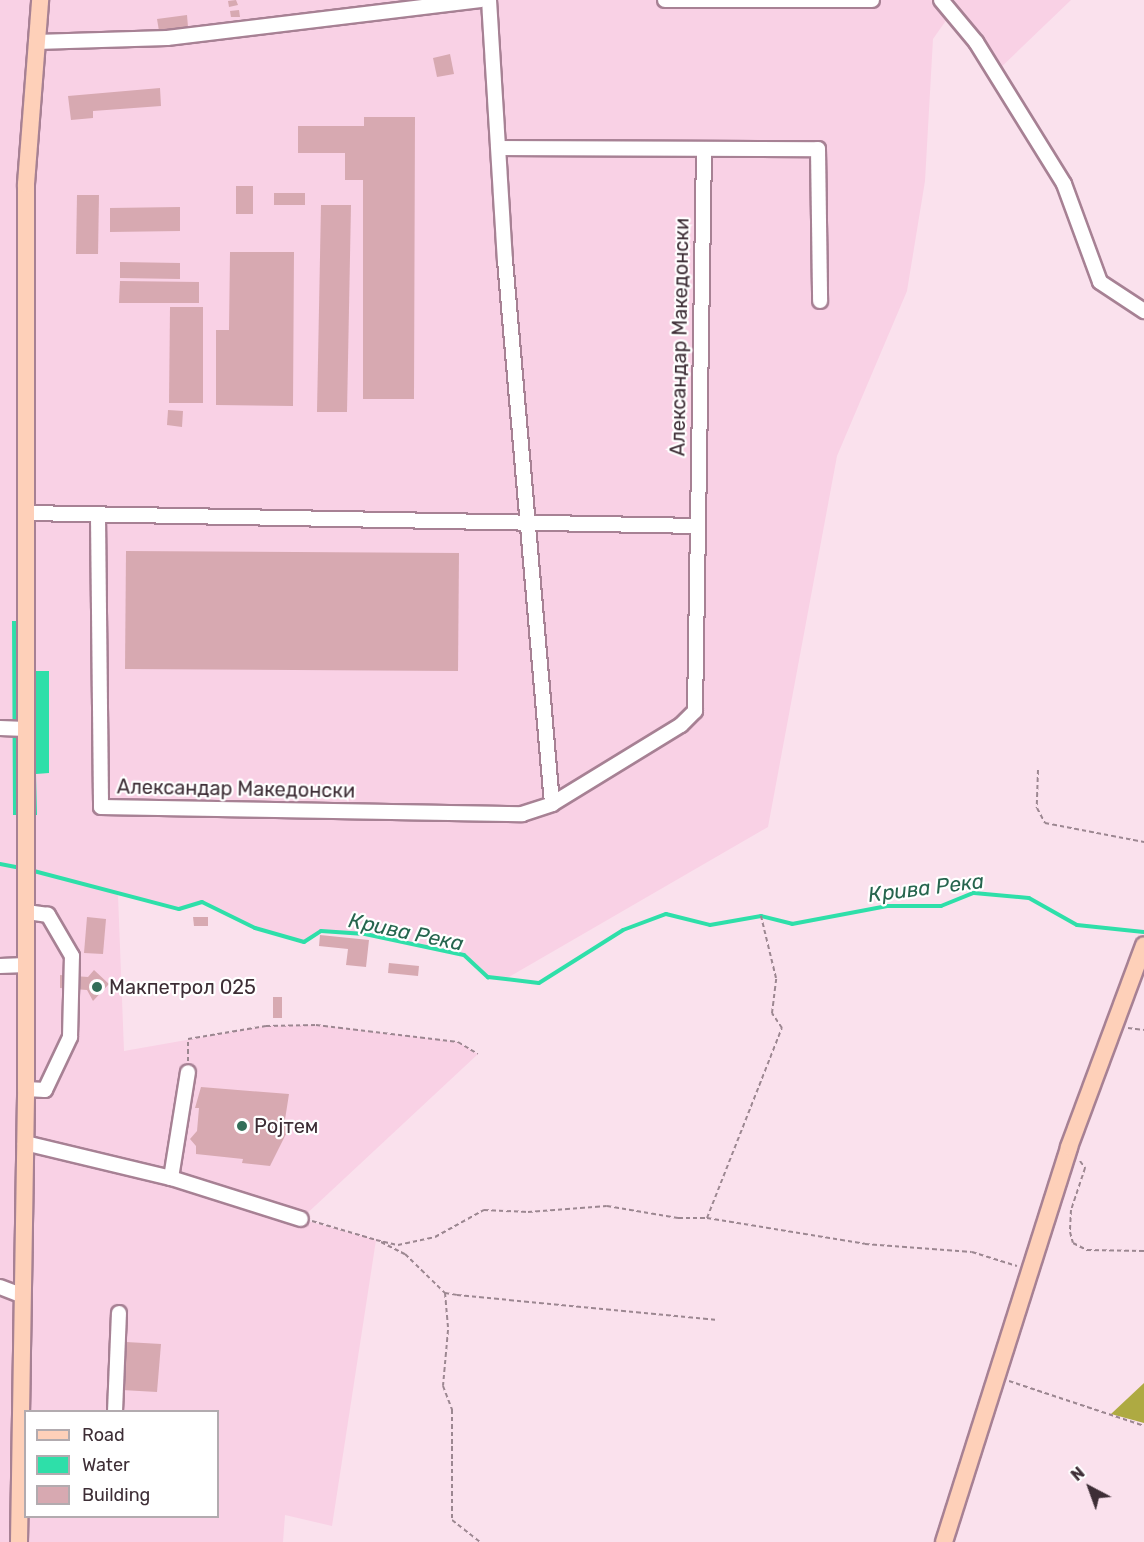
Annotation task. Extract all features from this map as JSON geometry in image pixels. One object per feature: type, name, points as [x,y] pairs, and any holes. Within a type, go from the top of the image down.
[{"type":"main road","points":[[19,1542],[23,1467],[21,1295],[26,1089],[26,184],[40,0]]},
{"type":"main road","points":[[944,1542],[1069,1147],[1142,950]]},
{"type":"lane","points":[[36,42],[167,38],[481,0]]},
{"type":"lane","points":[[489,0],[500,148],[505,260],[530,522],[552,804]]},
{"type":"lane","points":[[665,0],[872,0]]},
{"type":"lane","points":[[941,0],[983,52],[1064,184],[1100,282],[1144,311]]},
{"type":"lane","points":[[500,148],[818,149],[820,302]]},
{"type":"lane","name":"Александар Македонски","points":[[98,516],[101,807],[522,814],[552,804],[681,725],[695,711],[704,149]]},
{"type":"lane","points":[[27,513],[698,526]]},
{"type":"lane","points":[[0,728],[26,729]]},
{"type":"lane","points":[[26,912],[48,915],[72,956],[70,1037],[45,1090],[26,1089]]},
{"type":"lane","points":[[0,966],[26,965]]},
{"type":"lane","points":[[171,1178],[188,1072]]},
{"type":"lane","points":[[25,1143],[171,1178],[301,1219]]},
{"type":"lane","points":[[0,1287],[21,1295]]},
{"type":"lane","points":[[115,1410],[119,1313]]},
{"type":"path","points":[[1038,770],[1037,808],[1045,823],[1144,842]]},
{"type":"path","points":[[707,1218],[783,1028],[772,1013],[776,978],[761,916]]},
{"type":"path","points":[[188,1072],[188,1039],[266,1026],[316,1026],[458,1042],[478,1054]]},
{"type":"path","points":[[1069,1147],[1085,1168],[1071,1210],[1070,1232],[1073,1243],[1087,1250],[1144,1251]]},
{"type":"path","points":[[301,1219],[398,1245],[435,1237],[484,1210],[528,1212],[607,1206],[678,1218],[707,1218],[865,1244],[972,1252],[1029,1269]]},
{"type":"path","points":[[375,1240],[405,1254],[445,1293],[718,1320]]},
{"type":"path","points":[[445,1293],[448,1330],[443,1386],[452,1409],[452,1520],[480,1542]]},
{"type":"path","points":[[995,1377],[1144,1426]]},
{"type":"shaded area","points":[[0,0],[1071,0],[996,72],[952,12],[933,39],[925,181],[907,291],[837,456],[768,827],[507,978],[488,977],[464,955],[365,934],[321,931],[304,942],[255,928],[202,902],[179,909],[118,895],[124,1051],[266,1026],[316,1025],[458,1042],[478,1054],[301,1219],[376,1240],[332,1526],[285,1515],[283,1542],[0,1542]]},
{"type":"shaded area","points":[[1144,1383],[1144,1423],[1111,1414]]},
{"type":"water","points":[[12,621],[36,621],[36,671],[49,671],[49,773],[36,774],[37,815],[13,815]]},
{"type":"building","points":[[236,0],[238,5],[229,7],[228,1]]},
{"type":"building","points":[[239,10],[240,17],[231,17],[230,11]]},
{"type":"building","points":[[187,15],[188,27],[159,31],[157,19]]},
{"type":"building","points":[[450,54],[454,74],[437,77],[433,58]]},
{"type":"building","points":[[160,88],[161,106],[93,111],[93,118],[71,120],[68,96]]},
{"type":"building","points":[[364,117],[415,117],[414,399],[363,399],[363,180],[345,180],[345,153],[298,153],[298,126],[364,126]]},
{"type":"building","points":[[236,186],[253,186],[253,214],[236,214]]},
{"type":"building","points":[[274,193],[305,193],[305,205],[274,205]]},
{"type":"building","points":[[77,195],[99,195],[98,254],[76,254]]},
{"type":"building","points":[[321,205],[351,205],[347,412],[317,412]]},
{"type":"building","points":[[180,207],[180,231],[110,232],[110,208]]},
{"type":"building","points":[[230,252],[294,252],[293,406],[216,405],[216,330],[229,330]]},
{"type":"building","points":[[120,262],[180,263],[180,279],[120,278]]},
{"type":"building","points":[[120,281],[199,282],[199,303],[119,303]]},
{"type":"building","points":[[170,307],[203,307],[203,403],[169,403]]},
{"type":"building","points":[[168,410],[183,411],[182,427],[167,425]]},
{"type":"building","points":[[126,551],[459,553],[458,671],[125,669]]},
{"type":"building","points":[[87,917],[106,919],[103,954],[84,953]]},
{"type":"building","points":[[193,917],[208,917],[208,926],[194,926]]},
{"type":"building","points":[[320,935],[369,940],[366,967],[346,965],[348,949],[319,946]]},
{"type":"building","points":[[389,963],[419,966],[418,976],[388,973]]},
{"type":"building","points":[[94,970],[109,984],[93,1001],[87,990],[60,988],[60,975],[88,977]]},
{"type":"building","points":[[273,997],[282,997],[282,1018],[273,1018]]},
{"type":"building","name":"Ројтем","points":[[201,1087],[289,1094],[284,1126],[290,1126],[270,1166],[242,1163],[243,1159],[196,1154],[196,1146],[190,1139],[197,1131],[199,1108],[195,1108]]},
{"type":"building","points":[[126,1342],[161,1344],[157,1392],[122,1390]]},
{"type":"waterway","name":"Крива Река","points":[[0,864],[20,868]]},
{"type":"waterway","name":"Крива Река","points":[[30,870],[179,909],[202,902],[255,928],[304,942],[321,931],[365,934],[464,955],[488,977],[539,983],[623,930],[666,914],[710,925],[761,916],[792,924],[887,906],[941,906],[974,893],[1029,898],[1077,925],[1144,932]]},
{"type":"place","name":"Макпетрол 025","points":[[97,987]]},
{"type":"place","name":"Ројтем","points":[[242,1126]]}]
